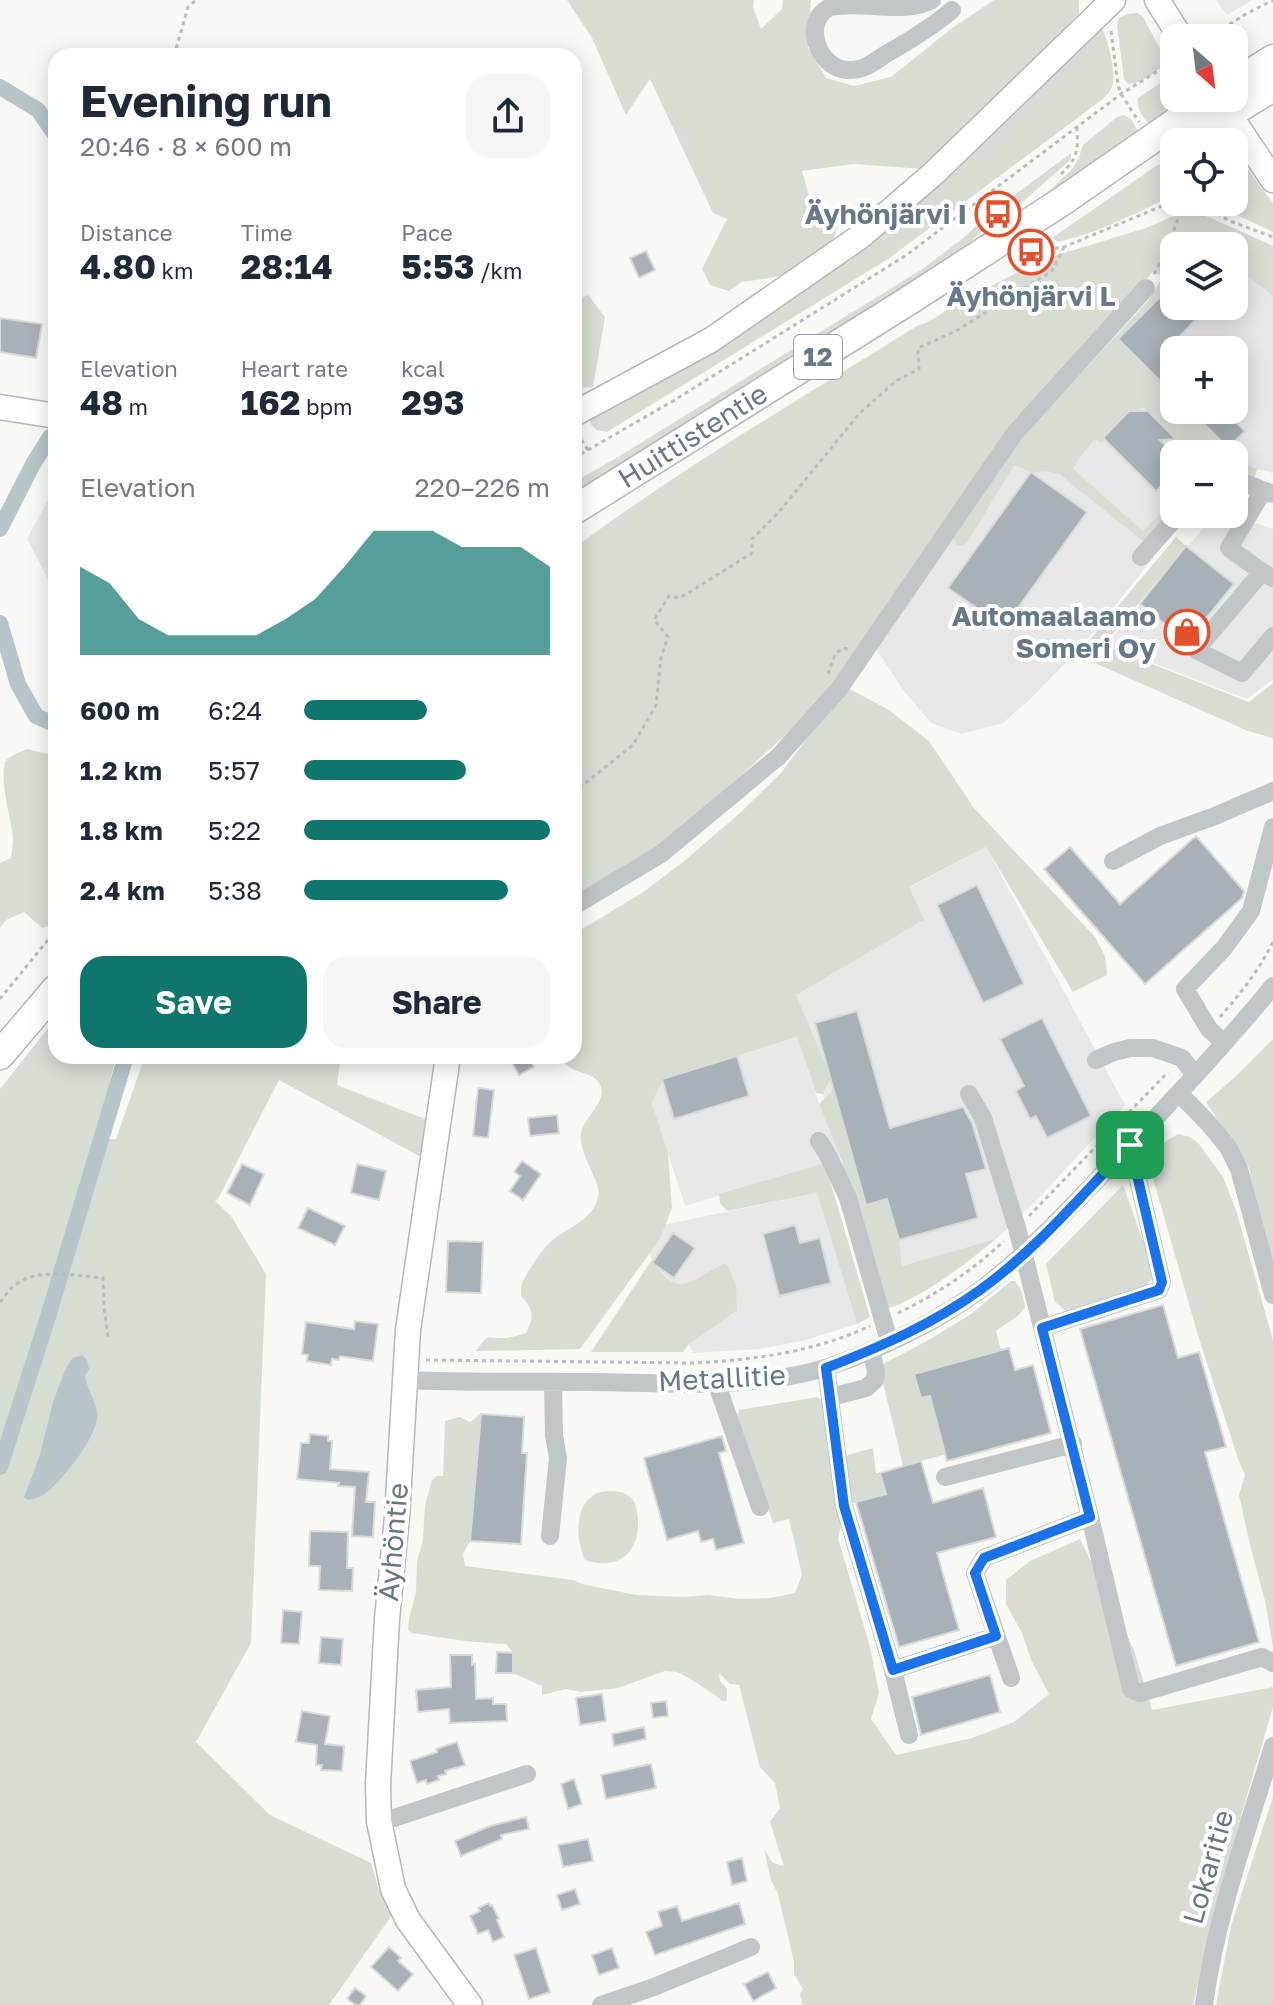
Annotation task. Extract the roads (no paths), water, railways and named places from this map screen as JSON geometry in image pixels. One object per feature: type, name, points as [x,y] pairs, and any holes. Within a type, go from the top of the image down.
[{"type":"highway","points":[[1248,75],[1273,59]]},
{"type":"highway","name":"Huittistentie","points":[[1248,95],[1273,87]]},
{"type":"highway","name":"Huittistentie","points":[[582,505],[908,301],[1060,189],[1203,112]]},
{"type":"highway","name":"12","points":[[1196,128],[1211,112]]},
{"type":"highway","name":"12","points":[[1060,189],[1160,156]]},
{"type":"highway","points":[[0,1055],[48,998]]},
{"type":"main road","points":[[1157,0],[1172,24]]},
{"type":"main road","points":[[582,410],[711,340],[861,236],[933,174],[1110,2]]},
{"type":"main road","points":[[1226,112],[1273,180]]},
{"type":"main road","points":[[0,407],[48,415]]},
{"type":"main road","name":"Äyhöntie","points":[[447,1064],[408,1330],[378,1754],[379,1821],[393,1889],[408,1920],[470,2005]]},
{"type":"street","points":[[932,0],[916,5],[899,2],[848,3],[820,7],[816,41],[821,55],[831,66],[847,70],[864,68],[940,21],[952,10]]},
{"type":"street","points":[[582,901],[661,854],[779,756],[839,689],[1014,434],[1146,288]]},
{"type":"street","points":[[1248,484],[1268,492],[1229,548],[1267,575],[1196,650],[1242,673],[1273,636]]},
{"type":"street","points":[[1141,557],[1167,528]]},
{"type":"street","points":[[1113,861],[1160,836],[1273,791]]},
{"type":"street","points":[[1224,1043],[1209,1029],[1185,989],[1224,948],[1251,911],[1273,827]]},
{"type":"street","name":"Metallitie","points":[[405,1380],[716,1382],[777,1378],[826,1368],[871,1350],[950,1310],[982,1289],[1024,1254],[1179,1093],[1273,986]]},
{"type":"street","points":[[1096,1060],[1130,1048],[1153,1048],[1182,1058],[1195,1075]]},
{"type":"street","points":[[1179,1093],[1219,1135],[1239,1169],[1273,1295]]},
{"type":"street","points":[[969,1094],[983,1118],[1017,1228],[1073,1444],[1131,1689],[1140,1693],[1262,1657],[1273,1663]]},
{"type":"street","points":[[819,1141],[848,1198],[889,1341]]},
{"type":"street","points":[[1042,1328],[1159,1290],[1162,1282],[1130,1145]]},
{"type":"street","points":[[831,1397],[866,1388],[875,1380],[871,1350]]},
{"type":"street","points":[[826,1368],[844,1506],[909,1735]]},
{"type":"street","points":[[550,1536],[558,1458],[554,1435],[553,1382]]},
{"type":"street","points":[[716,1382],[760,1507]]},
{"type":"street","points":[[945,1477],[1073,1444]]},
{"type":"street","points":[[1011,1678],[975,1573],[984,1558],[1090,1517]]},
{"type":"street","points":[[893,1670],[996,1636]]},
{"type":"street","name":"Lokaritie","points":[[1204,2005],[1218,1924],[1273,1746]]},
{"type":"street","points":[[379,1821],[527,1774]]},
{"type":"street","points":[[601,2005],[751,1947]]},
{"type":"waterway","points":[[0,87],[38,110],[48,124]]},
{"type":"waterway","points":[[0,529],[48,440]]},
{"type":"waterway","points":[[0,623],[18,684],[36,716],[48,721]]},
{"type":"waterway","points":[[0,1467],[124,1064]]},
{"type":"place","name":"Äyhönjärvi I","points":[[998,214]]},
{"type":"place","name":"Äyhönjärvi L","points":[[1031,252]]},
{"type":"place","name":"Automaalaamo Someri Oy","points":[[1187,632]]}]
